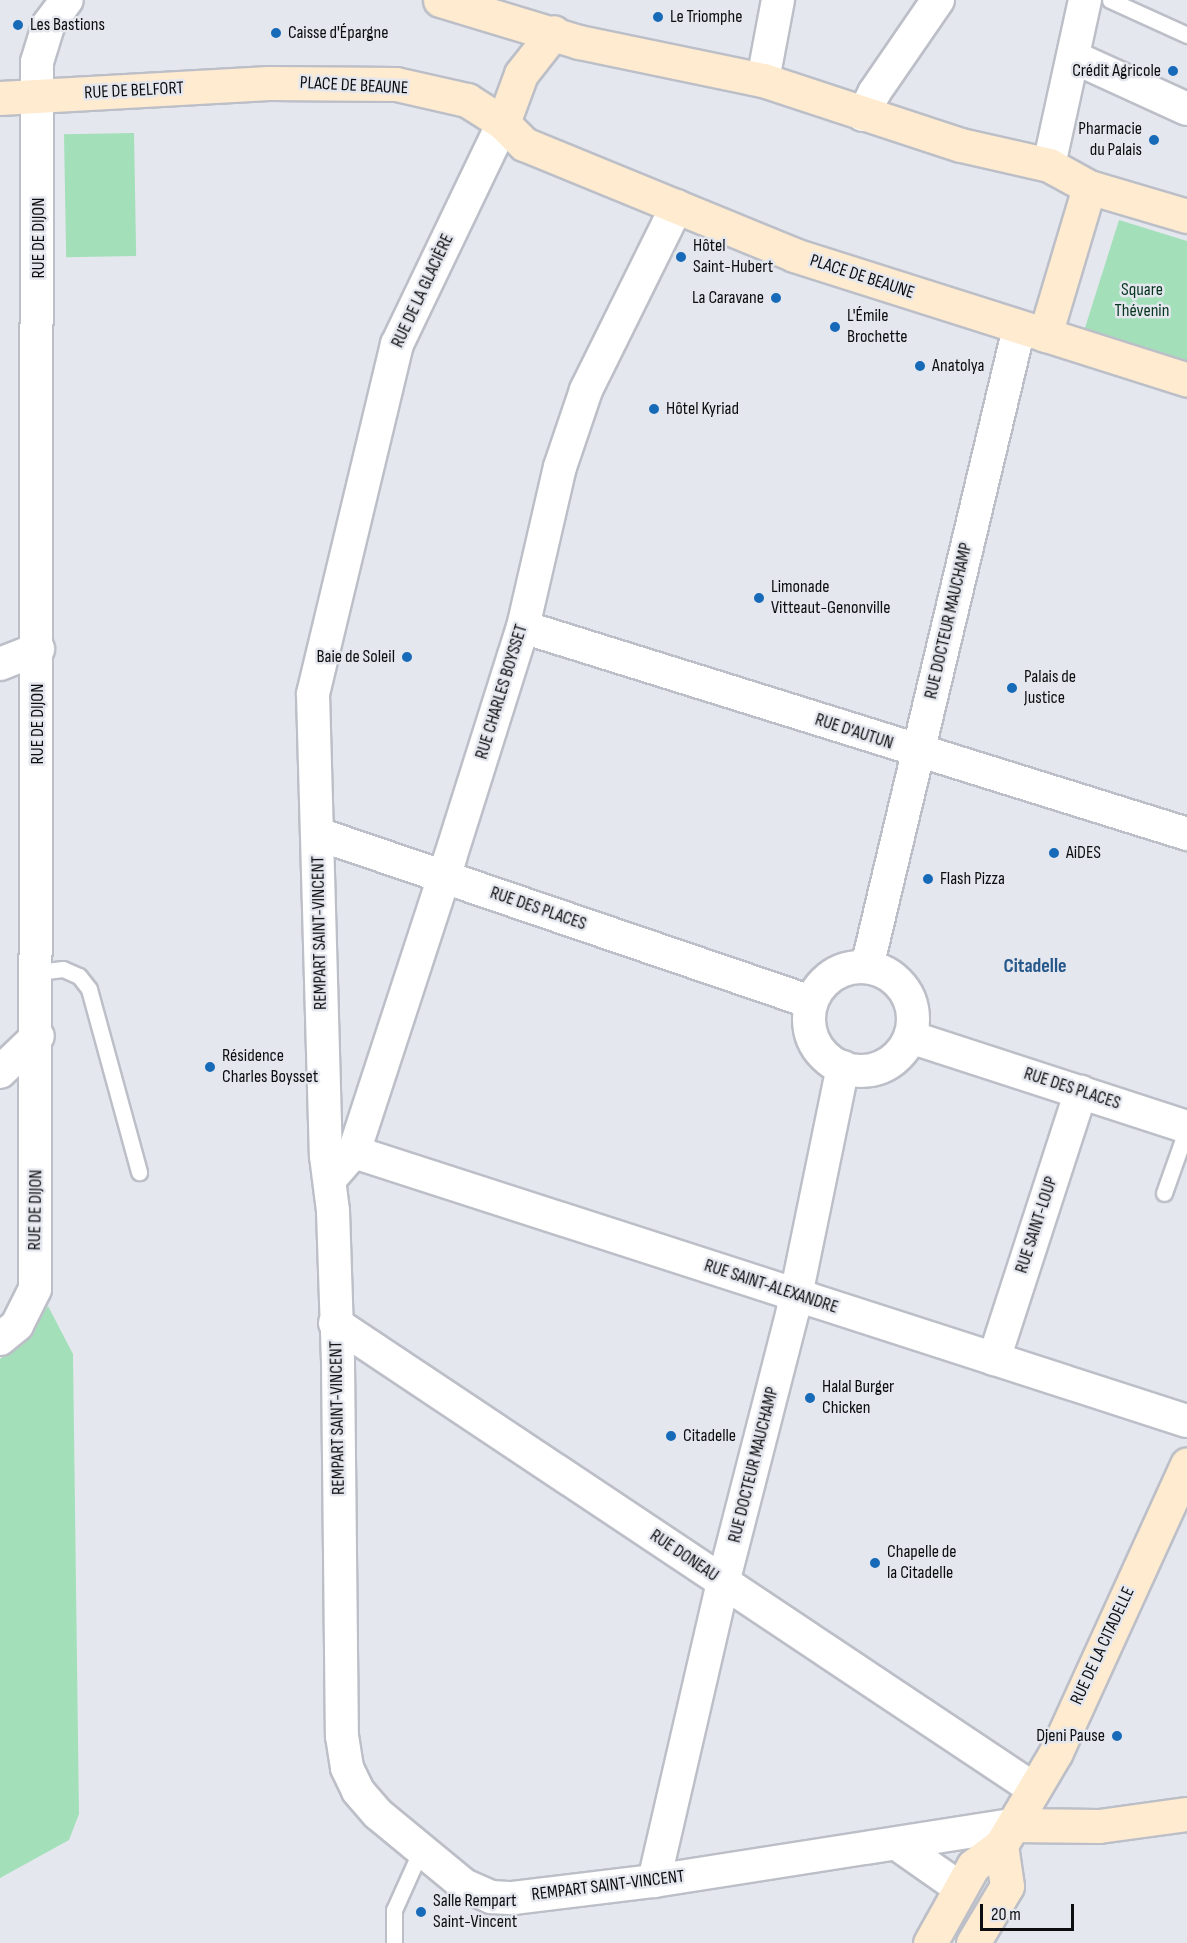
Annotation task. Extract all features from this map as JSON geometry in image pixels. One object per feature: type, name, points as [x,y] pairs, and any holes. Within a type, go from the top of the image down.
[{"type":"main road","points":[[441,0],[554,32],[579,42],[763,80],[863,115],[961,145],[1049,165],[1089,187],[1187,216]]},
{"type":"main road","points":[[503,123],[521,74],[554,32]]},
{"type":"main road","name":"RUE DE BELFORT","points":[[0,98],[269,83]]},
{"type":"main road","name":"PLACE DE BEAUNE","points":[[269,83],[396,84],[467,100],[503,123],[524,144],[794,255],[1187,380]]},
{"type":"main road","points":[[1032,332],[1089,187]]},
{"type":"main road","name":"RUE DE LA CITADELLE","points":[[1007,1835],[1042,1776],[1187,1464]]},
{"type":"main road","points":[[1042,1776],[1057,1799],[1081,1820],[1099,1826]]},
{"type":"main road","points":[[930,1943],[973,1866],[1007,1835],[1187,1814]]},
{"type":"main road","points":[[973,1943],[1007,1886],[1007,1835]]},
{"type":"street","name":"RUE DE DIJON","points":[[0,1340],[17,1325],[35,1289],[38,1036],[39,96],[37,62],[48,25],[67,0]]},
{"type":"street","points":[[863,115],[874,93],[938,0]]},
{"type":"street","points":[[1049,165],[1085,0]]},
{"type":"street","points":[[763,80],[772,2]]},
{"type":"street","points":[[1073,57],[1187,109]]},
{"type":"street","name":"RUE DE LA GLACIÈRE","points":[[367,467],[397,344],[503,123]]},
{"type":"street","name":"RUE CHARLES BOYSSET","points":[[331,1178],[354,1152],[444,877],[523,627],[560,467],[586,390],[677,206]]},
{"type":"street","name":"RUE DOCTEUR MAUCHAMP","points":[[867,967],[918,752],[1032,332]]},
{"type":"street","name":"REMPART SAINT-VINCENT","points":[[367,467],[313,694],[326,1156],[331,1178],[342,1736],[347,1768],[358,1791],[421,1850],[464,1885],[491,1897],[513,1898],[654,1881],[897,1844],[1007,1835]]},
{"type":"street","name":"RUE D'AUTUN","points":[[523,627],[1187,834]]},
{"type":"street","points":[[0,664],[38,649]]},
{"type":"street","name":"RUE DES PLACES","points":[[318,834],[811,1002]]},
{"type":"street","points":[[867,967],[882,971],[905,992],[913,1021],[910,1036],[890,1062],[875,1069],[843,1068],[828,1060],[814,1041],[808,1018],[811,1002],[820,986],[833,975],[849,968],[867,967]]},
{"type":"street","points":[[0,1072],[38,1036]]},
{"type":"street","name":"RUE DES PLACES","points":[[910,1036],[1187,1127]]},
{"type":"street","name":"RUE DOCTEUR MAUCHAMP","points":[[654,1881],[723,1582],[796,1295],[843,1068]]},
{"type":"street","name":"RUE SAINT-LOUP","points":[[994,1359],[1081,1092]]},
{"type":"street","name":"RUE SAINT-ALEXANDRE","points":[[354,1152],[1187,1421]]},
{"type":"street","name":"RUE DONEAU","points":[[335,1323],[723,1582],[1042,1776]]},
{"type":"street","points":[[897,1844],[960,1888]]},
{"type":"lane","points":[[1110,0],[1187,35]]},
{"type":"lane","points":[[38,972],[63,969],[79,976],[89,989],[139,1172]]},
{"type":"lane","points":[[1164,1193],[1187,1127]]},
{"type":"lane","points":[[394,1943],[394,1910],[421,1850]]},
{"type":"green space","points":[[134,133],[136,256],[66,257],[64,134]]},
{"type":"green space","name":"Square Thévenin","points":[[1119,220],[1187,241],[1187,363],[1084,331]]},
{"type":"green space","points":[[48,1306],[73,1354],[79,1814],[69,1840],[0,1878],[0,1359],[33,1328]]},
{"type":"place","name":"Le Triomphe","points":[[658,17]]},
{"type":"place","name":"Les Bastions","points":[[18,25]]},
{"type":"place","name":"Caisse d'Épargne","points":[[276,33]]},
{"type":"place","name":"Crédit Agricole","points":[[1173,71]]},
{"type":"place","name":"Pharmacie du Palais","points":[[1154,140]]},
{"type":"place","name":"Hôtel Saint-Hubert","points":[[681,257]]},
{"type":"place","name":"La Caravane","points":[[776,298]]},
{"type":"place","name":"L'Émile Brochette","points":[[835,327]]},
{"type":"place","name":"Anatolya","points":[[920,366]]},
{"type":"place","name":"Hôtel Kyriad","points":[[654,409]]},
{"type":"place","name":"Limonade Vitteaut-Genonville","points":[[759,598]]},
{"type":"place","name":"Baie de Soleil","points":[[407,657]]},
{"type":"place","name":"Palais de Justice","points":[[1012,688]]},
{"type":"place","name":"AiDES","points":[[1054,853]]},
{"type":"place","name":"Flash Pizza","points":[[928,879]]},
{"type":"place","name":"Résidence Charles Boysset","points":[[210,1067]]},
{"type":"place","name":"Halal Burger Chicken","points":[[810,1398]]},
{"type":"place","name":"Citadelle","points":[[671,1436]]},
{"type":"place","name":"Chapelle de la Citadelle","points":[[875,1563]]},
{"type":"place","name":"Djeni Pause","points":[[1117,1736]]},
{"type":"place","name":"Salle Rempart Saint-Vincent","points":[[421,1912]]},
{"type":"district","name":"Citadelle","points":[[1035,966]]}]
